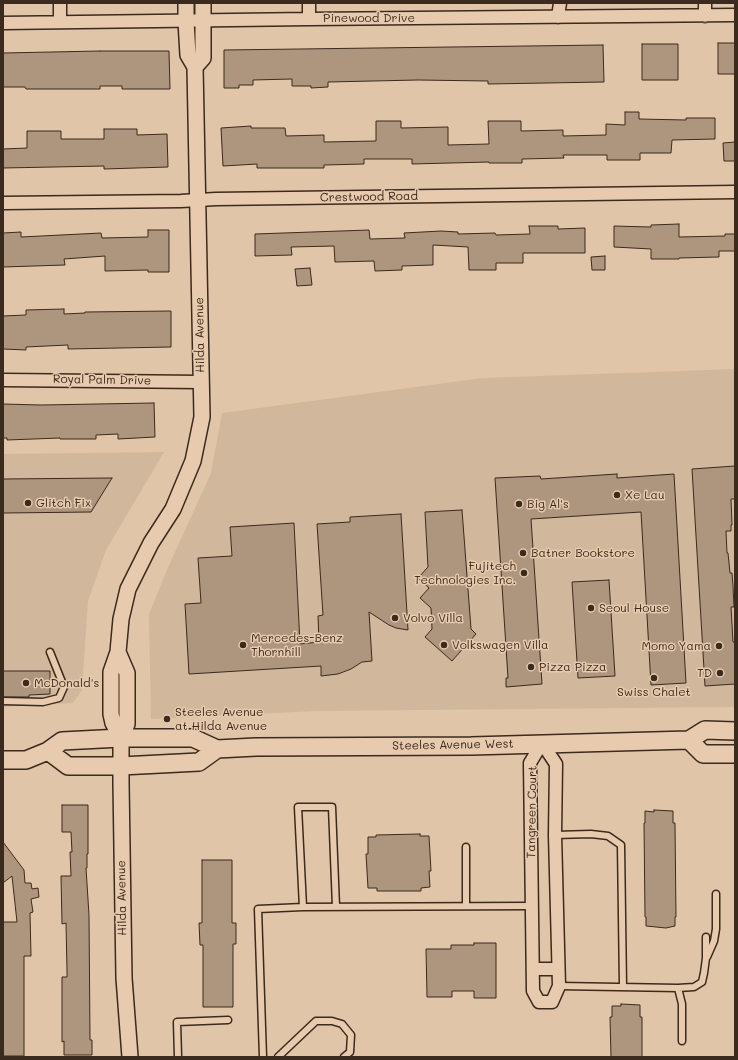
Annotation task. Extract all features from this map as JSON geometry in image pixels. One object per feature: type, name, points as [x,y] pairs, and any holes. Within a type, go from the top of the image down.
[{"type":"main road","name":"Steeles Avenue West","points":[[3,760],[26,760],[48,751],[62,741],[121,738],[193,738],[217,749],[271,746],[471,746],[689,740],[705,730],[735,731]]},
{"type":"main road","points":[[689,740],[703,754],[735,754]]},
{"type":"main road","points":[[48,751],[68,766],[121,766],[199,762],[217,749]]},
{"type":"street","points":[[60,3],[60,22]]},
{"type":"street","name":"Hilda Avenue","points":[[130,1057],[124,978],[121,738],[113,724],[111,714],[111,672],[118,652],[121,619],[128,589],[151,543],[173,508],[193,461],[202,417],[195,67],[188,55],[186,3]]},
{"type":"street","points":[[195,67],[204,58],[203,3]]},
{"type":"street","points":[[309,3],[310,19]]},
{"type":"street","points":[[558,17],[560,3]]},
{"type":"street","points":[[705,3],[705,16]]},
{"type":"street","name":"Pinewood Drive","points":[[3,23],[735,15]]},
{"type":"street","name":"Crestwood Road","points":[[3,203],[735,192]]},
{"type":"street","name":"Royal Palm Drive","points":[[3,380],[201,382]]},
{"type":"street","name":"Tangreen Court","points":[[542,743],[556,764],[555,835],[558,986],[552,1002],[539,1002],[533,991],[530,763],[542,743]]},
{"type":"street","points":[[533,969],[558,969]]},
{"type":"lane","points":[[3,700],[43,702],[59,698],[64,687],[50,652]]},
{"type":"lane","points":[[303,908],[298,807],[332,807],[336,907]]},
{"type":"lane","points":[[555,835],[591,834],[608,836],[621,846],[623,987]]},
{"type":"lane","points":[[466,846],[466,906]]},
{"type":"lane","points":[[706,958],[714,941],[716,929],[716,894]]},
{"type":"lane","points":[[263,1057],[258,909],[532,906]]},
{"type":"lane","points":[[558,986],[694,987],[702,982],[706,958],[706,937]]},
{"type":"lane","points":[[678,988],[682,1004],[682,1041]]},
{"type":"lane","points":[[178,1057],[177,1022],[228,1020]]},
{"type":"lane","points":[[278,1057],[316,1021],[332,1021],[342,1024],[351,1035],[350,1052],[344,1057]]},
{"type":"shaded area","points":[[735,369],[735,707],[316,711],[151,719],[149,614],[166,572],[211,473],[222,413],[483,378]]},
{"type":"shaded area","points":[[164,452],[106,550],[88,601],[82,690],[73,703],[3,707],[3,454]]},
{"type":"building","points":[[718,43],[735,43],[735,74],[718,74]]},
{"type":"building","points":[[642,44],[678,44],[678,80],[642,80]]},
{"type":"building","points":[[603,45],[604,82],[488,84],[488,81],[418,80],[328,82],[328,87],[311,88],[311,86],[292,86],[292,79],[253,80],[253,85],[239,85],[239,88],[224,88],[224,50]]},
{"type":"building","points":[[169,51],[170,89],[122,89],[122,86],[100,86],[100,89],[26,89],[25,87],[3,87],[3,53]]},
{"type":"building","points":[[625,112],[639,112],[639,119],[686,120],[686,118],[715,118],[715,139],[672,140],[671,153],[640,153],[640,160],[607,160],[607,155],[563,155],[564,158],[522,159],[522,163],[489,162],[412,164],[412,159],[364,159],[364,164],[324,165],[324,168],[257,168],[257,164],[223,166],[221,128],[251,126],[251,128],[285,128],[286,136],[324,135],[324,142],[376,141],[376,121],[401,121],[401,128],[448,127],[448,145],[489,144],[488,121],[521,121],[521,131],[563,130],[563,136],[606,135],[606,124],[625,125]]},
{"type":"building","points":[[104,129],[137,129],[137,135],[167,134],[168,167],[104,169],[104,166],[3,168],[3,149],[27,148],[27,131],[61,131],[61,139],[104,139]]},
{"type":"building","points":[[735,142],[735,161],[724,161],[723,143]]},
{"type":"building","points":[[679,224],[679,237],[725,236],[725,234],[735,234],[735,251],[719,251],[719,257],[651,259],[651,249],[614,247],[614,226],[651,227],[651,225]]},
{"type":"building","points":[[529,226],[558,226],[558,229],[585,228],[585,253],[523,253],[523,263],[496,263],[496,270],[469,270],[468,247],[433,245],[433,265],[402,266],[402,270],[375,271],[374,261],[335,262],[334,246],[291,247],[292,255],[255,256],[255,234],[369,230],[370,239],[405,238],[404,233],[441,231],[458,232],[458,234],[530,234]]},
{"type":"building","points":[[148,230],[169,230],[169,272],[148,272],[148,270],[105,271],[105,256],[64,259],[65,265],[3,267],[3,233],[21,232],[21,237],[101,233],[102,238],[148,237]]},
{"type":"building","points":[[605,256],[605,270],[592,270],[591,257]]},
{"type":"building","points":[[310,268],[312,285],[297,286],[295,269]]},
{"type":"building","points":[[64,309],[64,314],[85,312],[171,311],[171,347],[68,349],[68,345],[26,347],[26,350],[3,349],[3,316],[26,315],[26,310]]},
{"type":"building","points":[[154,403],[155,437],[118,439],[118,434],[96,435],[96,439],[60,438],[7,440],[7,438],[3,438],[3,404],[41,405]]},
{"type":"building","points":[[735,466],[735,499],[731,499],[732,525],[731,531],[726,531],[727,553],[730,573],[732,573],[733,586],[734,607],[731,607],[733,642],[735,642],[735,684],[705,686],[692,469]]},
{"type":"building","points":[[617,474],[617,478],[674,474],[686,683],[651,685],[641,512],[531,519],[542,684],[506,687],[506,678],[508,678],[495,478],[540,476],[541,479]]},
{"type":"building","points":[[112,478],[91,512],[3,513],[3,479]]},
{"type":"building","points":[[462,510],[471,629],[476,634],[452,661],[425,637],[432,629],[431,608],[420,598],[429,588],[418,578],[428,567],[425,512]]},
{"type":"building","points":[[401,514],[408,630],[389,625],[369,612],[372,661],[362,662],[351,669],[338,674],[321,676],[321,666],[189,674],[185,604],[201,603],[198,558],[232,556],[230,527],[294,523],[300,644],[319,642],[318,616],[323,615],[317,524],[350,522],[350,517]]},
{"type":"building","points":[[609,580],[615,676],[578,678],[572,582]]},
{"type":"building","name":"McDonald's","points":[[3,671],[50,671],[50,694],[29,695],[29,697],[3,697]]},
{"type":"building","points":[[62,805],[88,805],[88,854],[86,868],[89,915],[90,1040],[92,1040],[92,1055],[64,1055],[64,1041],[62,1042],[62,977],[67,977],[67,971],[66,923],[62,924],[61,876],[71,876],[70,852],[72,852],[71,832],[62,832]]},
{"type":"building","points":[[654,810],[673,811],[673,823],[675,823],[676,917],[675,926],[666,928],[646,926],[645,917],[645,811],[654,812]]},
{"type":"building","points":[[420,834],[420,836],[429,836],[431,871],[429,871],[430,887],[421,888],[421,891],[377,891],[377,888],[368,888],[366,854],[368,854],[368,837],[376,837],[376,835]]},
{"type":"building","points":[[3,842],[24,870],[25,883],[31,883],[32,889],[38,888],[39,897],[31,899],[33,912],[30,913],[31,956],[24,956],[24,1056],[3,1056],[3,922],[17,922],[12,876],[3,883]]},
{"type":"building","points":[[202,860],[232,860],[232,923],[236,923],[236,944],[233,944],[233,1007],[203,1007],[203,945],[200,945],[199,923],[202,923]]},
{"type":"building","points":[[474,943],[496,943],[496,998],[474,998],[474,991],[452,991],[452,997],[427,997],[426,949],[451,949],[451,945],[474,945]]},
{"type":"building","points":[[621,1004],[640,1005],[640,1017],[642,1017],[642,1057],[611,1057],[610,1017],[612,1017],[612,1006],[621,1006]]},
{"type":"place","name":"Xe Lau","points":[[617,495]]},
{"type":"place","name":"Glitch Fix","points":[[28,503]]},
{"type":"place","name":"Big Al's","points":[[519,504]]},
{"type":"place","name":"Batner Bookstore","points":[[523,553]]},
{"type":"place","name":"Fujitech Technologies Inc.","points":[[524,573]]},
{"type":"place","name":"Seoul House","points":[[591,608]]},
{"type":"place","name":"Volvo Villa","points":[[395,618]]},
{"type":"place","name":"Mercedes-Benz Thornhill","points":[[243,645]]},
{"type":"place","name":"Volkswagen Villa","points":[[444,645]]},
{"type":"place","name":"Momo Yama","points":[[719,646]]},
{"type":"place","name":"Pizza Pizza","points":[[531,667]]},
{"type":"place","name":"TD","points":[[720,673]]},
{"type":"place","name":"Swiss Chalet","points":[[654,678]]},
{"type":"place","name":"McDonald's","points":[[26,683]]},
{"type":"place","name":"Steeles Avenue at Hilda Avenue","points":[[167,719]]}]
